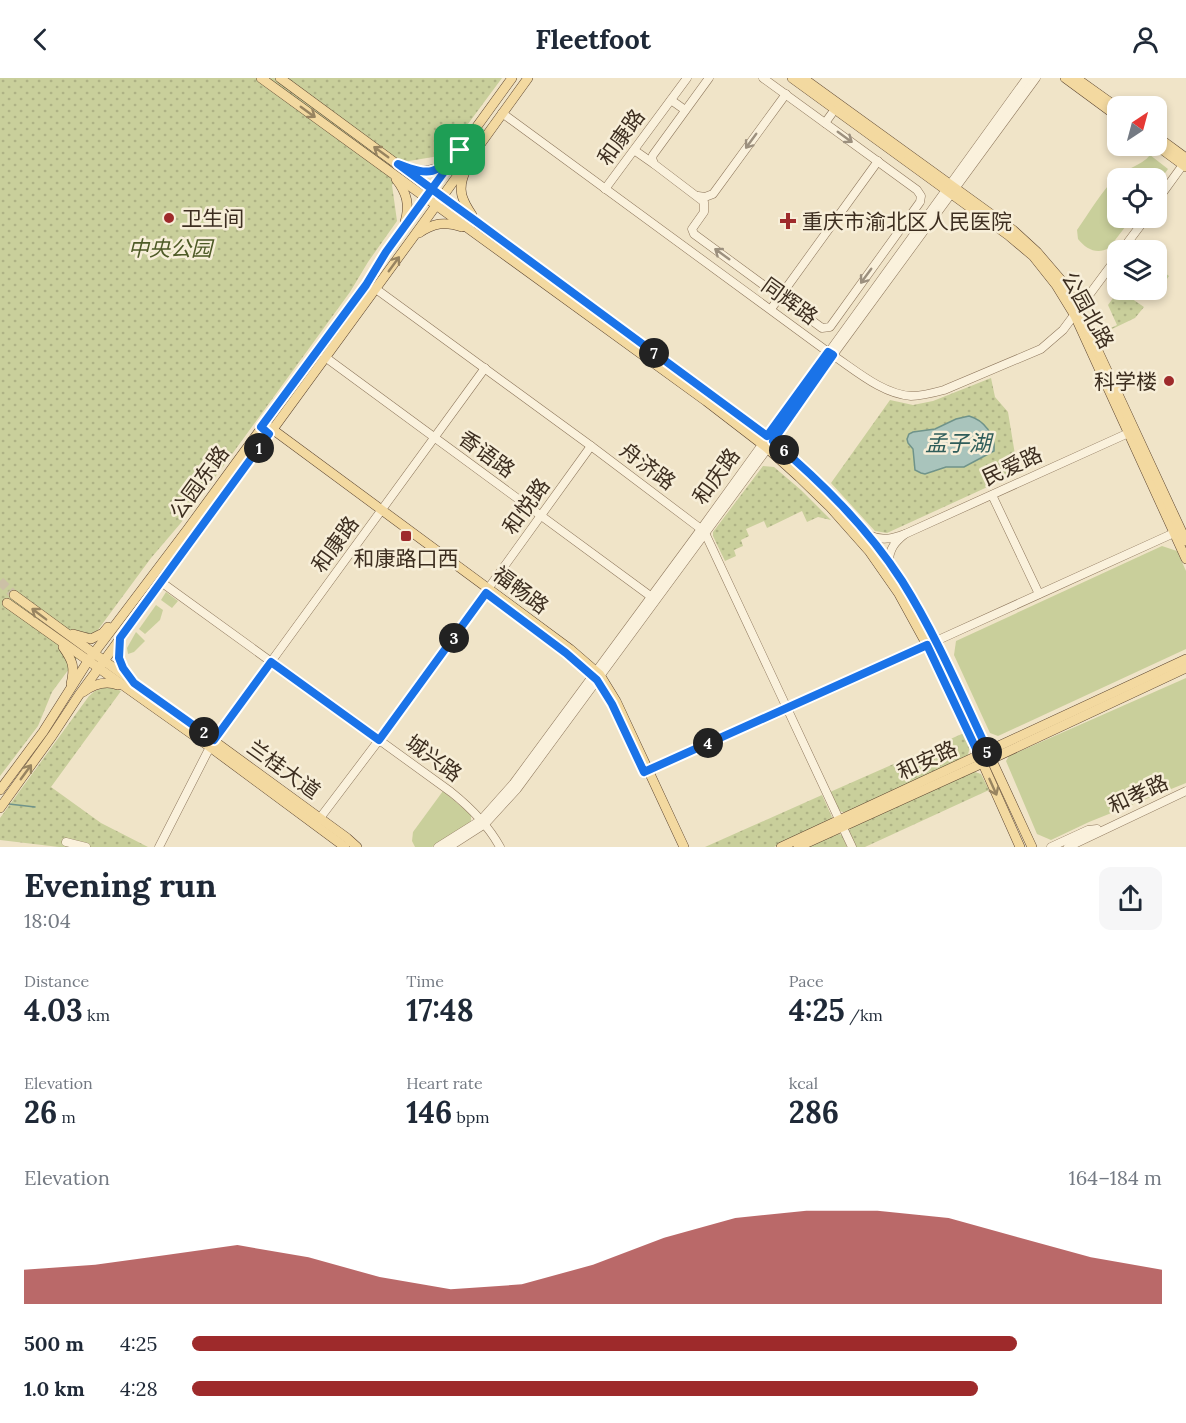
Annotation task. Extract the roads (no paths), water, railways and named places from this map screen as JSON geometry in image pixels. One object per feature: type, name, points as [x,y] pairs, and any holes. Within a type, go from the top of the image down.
[{"type":"main road","points":[[261,78],[436,205],[474,226]]},
{"type":"main road","points":[[280,78],[432,189],[474,226],[806,469],[838,500],[868,535],[902,581],[986,757],[1033,847]]},
{"type":"main road","name":"公园东路","points":[[0,790],[43,732],[91,657],[366,285],[386,252],[512,78]]},
{"type":"main road","name":"公园东路","points":[[0,808],[120,638],[528,78]]},
{"type":"main road","name":"公园北路","points":[[792,78],[837,107],[951,189],[1033,256],[1077,313],[1186,559]]},
{"type":"main road","name":"公园北路","points":[[803,78],[837,107]]},
{"type":"main road","points":[[1065,78],[1107,109]]},
{"type":"main road","points":[[1076,78],[1107,100]]},
{"type":"main road","points":[[1167,146],[1185,163]]},
{"type":"main road","points":[[398,164],[416,171],[430,171],[441,167],[460,150]]},
{"type":"main road","points":[[1167,152],[1185,163]]},
{"type":"main road","points":[[471,157],[461,181],[461,193],[474,226]]},
{"type":"main road","points":[[391,173],[404,190],[408,201],[408,213],[403,228]]},
{"type":"main road","points":[[414,236],[439,223],[474,226]]},
{"type":"main road","name":"福畅路","points":[[263,425],[570,649],[616,701],[677,847]]},
{"type":"main road","name":"公园北路","points":[[1131,432],[1186,541]]},
{"type":"main road","points":[[767,442],[869,551],[932,643]]},
{"type":"main road","name":"兰桂大道","points":[[14,595],[101,665],[320,818],[357,847]]},
{"type":"main road","points":[[54,626],[79,637],[91,639],[103,633],[124,608],[135,600]]},
{"type":"main road","name":"兰桂大道","points":[[7,603],[56,638],[91,657]]},
{"type":"main road","points":[[56,638],[73,666],[72,682],[68,694]]},
{"type":"main road","points":[[120,638],[119,658],[132,686]]},
{"type":"main road","name":"和安路","points":[[986,757],[1186,659]]},
{"type":"main road","name":"和安路","points":[[781,847],[841,823],[1186,668]]},
{"type":"main road","points":[[79,695],[103,682],[132,686]]},
{"type":"main road","name":"兰桂大道","points":[[212,744],[345,847]]},
{"type":"main road","points":[[986,757],[1020,847]]},
{"type":"main road","name":"福畅路","points":[[646,771],[684,847]]},
{"type":"main road","name":"和安路","points":[[798,847],[841,823]]},
{"type":"street","name":"和康路","points":[[605,189],[687,78]]},
{"type":"street","points":[[654,164],[652,155],[709,78]]},
{"type":"street","points":[[634,150],[703,200],[704,212],[692,229],[694,234],[822,328],[830,327],[921,199],[920,192],[764,78]]},
{"type":"street","name":"和庆路","points":[[951,189],[1026,78]]},
{"type":"street","name":"和庆路","points":[[449,847],[483,822],[596,676],[867,303],[1036,78]]},
{"type":"street","points":[[696,195],[705,197],[713,194],[786,94]]},
{"type":"street","points":[[670,100],[685,110]]},
{"type":"street","points":[[825,123],[837,107]]},
{"type":"street","name":"同辉路","points":[[502,113],[831,353],[881,387],[896,393],[913,396],[944,390],[1041,349],[1063,330],[1107,271]]},
{"type":"street","points":[[771,309],[878,161]]},
{"type":"street","points":[[1167,187],[1185,163]]},
{"type":"street","name":"舟济路","points":[[376,289],[703,531],[852,847]]},
{"type":"street","points":[[854,294],[867,303]]},
{"type":"street","name":"香语路","points":[[325,357],[653,599]]},
{"type":"street","name":"和康路","points":[[159,847],[212,744],[485,368]]},
{"type":"street","name":"民爱路","points":[[868,535],[885,540],[905,534],[1131,432]]},
{"type":"street","name":"和悦路","points":[[320,818],[488,591],[591,446]]},
{"type":"street","points":[[992,495],[1039,594]]},
{"type":"street","points":[[646,771],[1174,533]]},
{"type":"street","points":[[889,562],[893,545],[905,534]]},
{"type":"street","name":"城兴路","points":[[161,582],[451,792],[483,822],[500,847]]},
{"type":"street","name":"和孝路","points":[[1105,829],[1186,791]]},
{"type":"street","name":"和庆路","points":[[438,847],[483,822]]},
{"type":"street","points":[[1051,847],[1088,830],[1105,829]]},
{"type":"street","points":[[1068,847],[1105,829]]},
{"type":"street","points":[[66,842],[86,847]]},
{"type":"water","name":"孟子湖","points":[[969,416],[980,421],[988,429],[993,440],[994,451],[964,467],[946,467],[925,474],[915,470],[913,449],[907,439],[909,434],[935,429],[956,419]]},
{"type":"waterway","points":[[9,804],[35,807]]},
{"type":"tunnel","points":[[0,581],[14,595]]},
{"type":"place","name":"卫生间","points":[[169,218]]},
{"type":"place","name":"重庆市渝北区人民医院","points":[[788,221]]},
{"type":"place","name":"科学楼","points":[[1169,381]]},
{"type":"place","name":"和康路口西","points":[[406,536]]},
{"type":"park label","name":"中央公园","points":[[170,248]]}]
